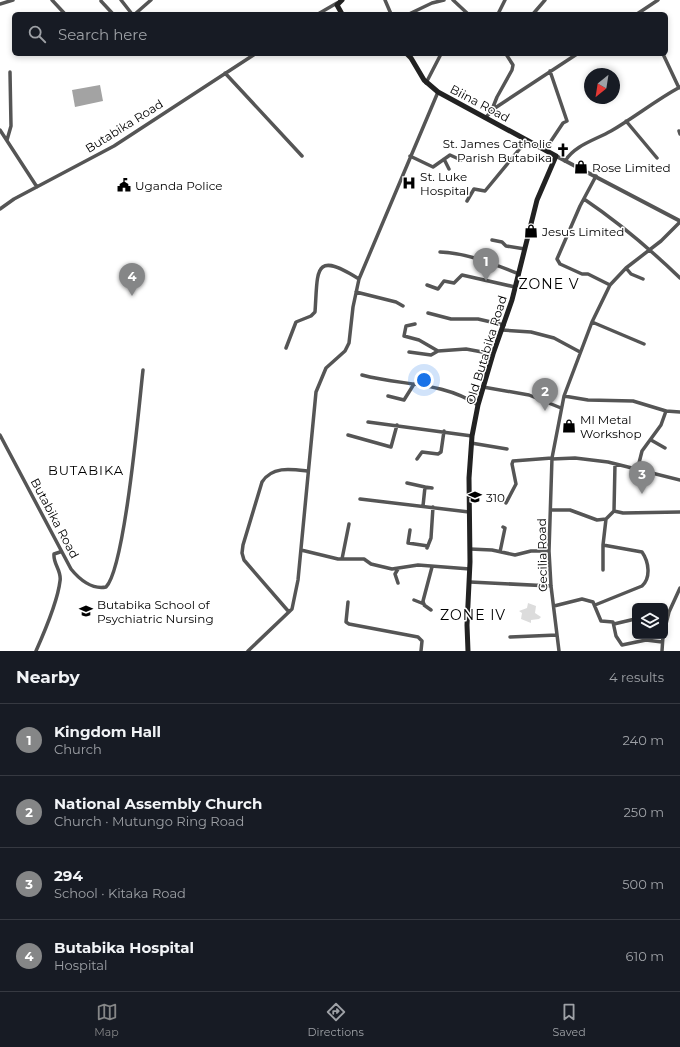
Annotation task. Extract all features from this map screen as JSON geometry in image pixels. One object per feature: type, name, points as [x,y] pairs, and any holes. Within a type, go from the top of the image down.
[{"type":"main road","points":[[339,2],[338,10],[340,12]]},
{"type":"main road","name":"Biina Road","points":[[409,56],[426,83],[438,92],[556,156]]},
{"type":"main road","name":"Old Butabika Road","points":[[468,651],[467,639],[470,582],[469,512],[472,436],[478,405],[519,274],[539,194],[556,156]]},
{"type":"street","points":[[0,4],[13,0]]},
{"type":"street","points":[[52,0],[63,12]]},
{"type":"street","points":[[121,0],[130,12]]},
{"type":"street","points":[[137,12],[152,0]]},
{"type":"street","points":[[385,0],[389,12]]},
{"type":"street","points":[[413,12],[432,3],[444,0]]},
{"type":"street","points":[[453,0],[466,12]]},
{"type":"street","points":[[499,12],[505,0]]},
{"type":"street","points":[[535,12],[545,0]]},
{"type":"street","points":[[644,12],[658,0]]},
{"type":"street","points":[[101,1],[111,12]]},
{"type":"street","points":[[322,12],[339,2]]},
{"type":"street","name":"Butabika Road","points":[[0,209],[37,187],[114,146],[252,56]]},
{"type":"street","points":[[426,83],[440,56]]},
{"type":"street","points":[[486,118],[512,70],[513,65],[507,56]]},
{"type":"street","points":[[490,113],[573,56]]},
{"type":"street","points":[[564,160],[577,148],[626,121],[658,99],[680,87],[664,56]]},
{"type":"street","points":[[6,140],[11,126],[10,72]]},
{"type":"street","points":[[545,150],[563,123],[567,121],[550,72]]},
{"type":"street","points":[[226,73],[302,156]]},
{"type":"street","points":[[248,651],[289,612],[296,597],[316,392],[326,368],[345,351],[349,343],[353,307],[359,279],[438,92]]},
{"type":"street","points":[[626,121],[657,158]]},
{"type":"street","points":[[0,130],[37,187]]},
{"type":"street","points":[[467,201],[474,189],[483,192],[486,191],[527,140]]},
{"type":"street","points":[[410,156],[433,167],[450,155],[462,160]]},
{"type":"street","points":[[556,156],[680,222]]},
{"type":"street","points":[[444,159],[449,169]]},
{"type":"street","points":[[596,176],[556,259],[560,264],[582,274],[588,274],[610,285]]},
{"type":"street","points":[[584,199],[602,210],[608,218],[651,249],[680,278]]},
{"type":"street","name":"Cecilia Road","points":[[559,651],[551,586],[549,551],[552,458],[564,396],[592,322],[610,285],[626,268],[651,249],[680,222]]},
{"type":"street","points":[[492,240],[502,242],[506,246],[525,249]]},
{"type":"street","points":[[440,252],[484,261],[519,274]]},
{"type":"street","points":[[286,348],[296,322],[311,316],[315,312],[318,272],[322,267],[327,264],[333,265],[359,279]]},
{"type":"street","points":[[626,268],[631,274],[643,279]]},
{"type":"street","points":[[580,279],[582,274]]},
{"type":"street","points":[[427,285],[438,289],[444,281],[454,283],[462,275],[515,287]]},
{"type":"street","points":[[356,292],[396,302],[403,306]]},
{"type":"street","points":[[428,313],[451,319],[478,319],[503,328],[531,332],[554,338],[580,352]]},
{"type":"street","points":[[592,322],[644,344]]},
{"type":"street","points":[[415,324],[406,326],[404,336],[419,340],[438,352]]},
{"type":"street","points":[[409,352],[431,355],[438,352],[466,349],[493,354]]},
{"type":"street","name":"Butabika Road","points":[[0,435],[60,552],[71,569],[80,579],[103,588],[108,584],[123,532],[143,370]]},
{"type":"street","points":[[362,375],[455,392],[478,405]]},
{"type":"street","points":[[388,396],[404,400],[414,384]]},
{"type":"street","points":[[483,387],[529,395],[561,408]]},
{"type":"street","points":[[564,396],[588,400],[633,401],[666,411],[680,412]]},
{"type":"street","points":[[637,471],[642,451],[661,426],[666,411]]},
{"type":"street","points":[[368,422],[444,431],[472,436]]},
{"type":"street","points":[[348,435],[391,447],[397,425]]},
{"type":"street","points":[[417,459],[422,452],[438,454],[441,452],[444,431]]},
{"type":"street","points":[[651,440],[665,448]]},
{"type":"street","points":[[471,443],[507,449]]},
{"type":"street","points":[[506,503],[516,484],[512,464],[513,461],[552,458],[584,459],[615,464],[637,471],[680,480]]},
{"type":"street","points":[[603,570],[603,545],[606,519],[614,511],[615,464]]},
{"type":"street","points":[[289,612],[244,560],[242,553],[243,545],[262,482],[266,476],[278,470],[308,472]]},
{"type":"street","points":[[412,478],[409,484],[432,488]]},
{"type":"street","points":[[423,506],[425,487]]},
{"type":"street","points":[[360,499],[469,512]]},
{"type":"street","points":[[410,530],[408,543],[428,547],[431,538],[433,507]]},
{"type":"street","points":[[551,510],[570,510],[597,520],[606,519]]},
{"type":"street","points":[[614,511],[623,513],[680,512]]},
{"type":"street","points":[[342,559],[349,524]]},
{"type":"street","points":[[500,552],[505,528],[503,527]]},
{"type":"street","points":[[595,605],[642,586],[646,583],[648,575],[642,552],[603,545]]},
{"type":"street","points":[[470,550],[479,549],[514,555],[531,551],[549,551]]},
{"type":"street","points":[[301,550],[342,559],[364,559],[371,564],[392,569],[402,566],[470,569]]},
{"type":"street","points":[[36,651],[59,587],[60,575],[54,554],[60,552]]},
{"type":"street","points":[[398,583],[395,572],[402,566]]},
{"type":"street","points":[[424,604],[432,567]]},
{"type":"street","points":[[470,582],[551,586]]},
{"type":"street","points":[[668,613],[680,588]]},
{"type":"street","points":[[414,600],[424,604],[431,610]]},
{"type":"street","points":[[554,606],[582,600],[593,602],[600,621],[612,622],[614,624],[632,619]]},
{"type":"street","points":[[348,602],[346,622],[349,624],[418,637],[422,641],[421,651]]},
{"type":"street","points":[[614,624],[616,636],[622,645],[646,640],[662,642]]},
{"type":"street","points":[[510,637],[557,635]]},
{"type":"street","points":[[662,639],[662,651]]},
{"type":"shaded area","points":[[100,85],[103,101],[75,107],[72,90]]},
{"type":"shaded area","points":[[528,603],[536,606],[535,613],[541,617],[539,619],[531,620],[531,623],[521,619],[522,613],[519,611],[527,608]]},
{"type":"place","name":"St. James Catholic Parish Butabika","points":[[563,150]]},
{"type":"place","name":"Rose Limited","points":[[581,167]]},
{"type":"place","name":"St. Luke Hospital","points":[[409,183]]},
{"type":"place","name":"Uganda Police","points":[[124,185]]},
{"type":"place","name":"Jesus Limited","points":[[531,231]]},
{"type":"place","name":"Kingdom Hall","points":[[486,281]]},
{"type":"place","name":"Butabika Hospital","points":[[132,296]]},
{"type":"place","name":"National Assembly Church","points":[[545,411]]},
{"type":"place","name":"Ml Metal Workshop","points":[[569,426]]},
{"type":"place","name":"294","points":[[642,494]]},
{"type":"place","name":"310","points":[[475,497]]},
{"type":"place","name":"Butabika School of Psychiatric Nursing","points":[[86,611]]},
{"type":"district","name":"ZONE V","points":[[549,284]]},
{"type":"district","name":"BUTABIKA","points":[[86,470]]},
{"type":"district","name":"ZONE IV","points":[[473,615]]}]
